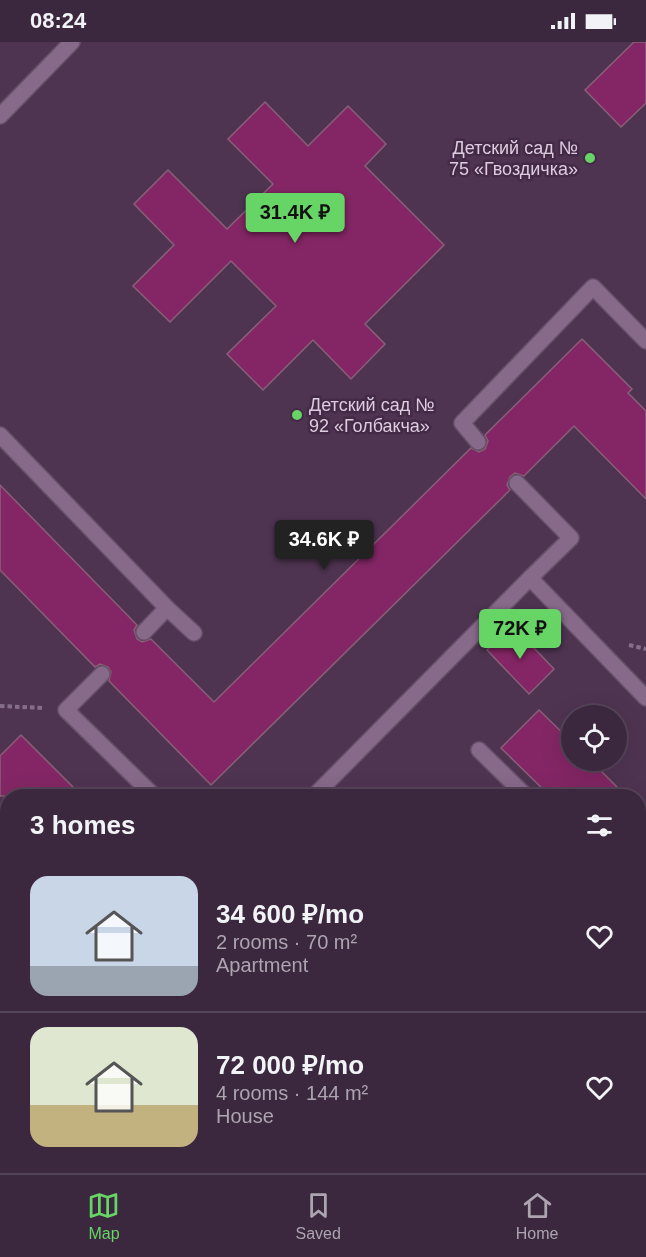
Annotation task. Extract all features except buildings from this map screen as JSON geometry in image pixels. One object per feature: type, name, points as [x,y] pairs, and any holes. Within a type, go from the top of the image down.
[{"type":"lane","points":[[0,116],[72,42]]},
{"type":"lane","points":[[478,442],[462,423],[588,282],[646,341]]},
{"type":"lane","points":[[0,435],[194,633]]},
{"type":"lane","points":[[321,789],[571,538],[517,483]]},
{"type":"lane","points":[[530,578],[646,698]]},
{"type":"lane","points":[[144,632],[167,608]]},
{"type":"lane","points":[[102,674],[66,710],[147,789]]},
{"type":"lane","points":[[479,750],[519,789]]},
{"type":"path","points":[[0,705],[66,710]]},
{"type":"place","name":"Детский сад № 75 «Гвоздичка»","points":[[590,158]]},
{"type":"place","name":"Детский сад № 92 «Голбакча»","points":[[297,415]]}]
